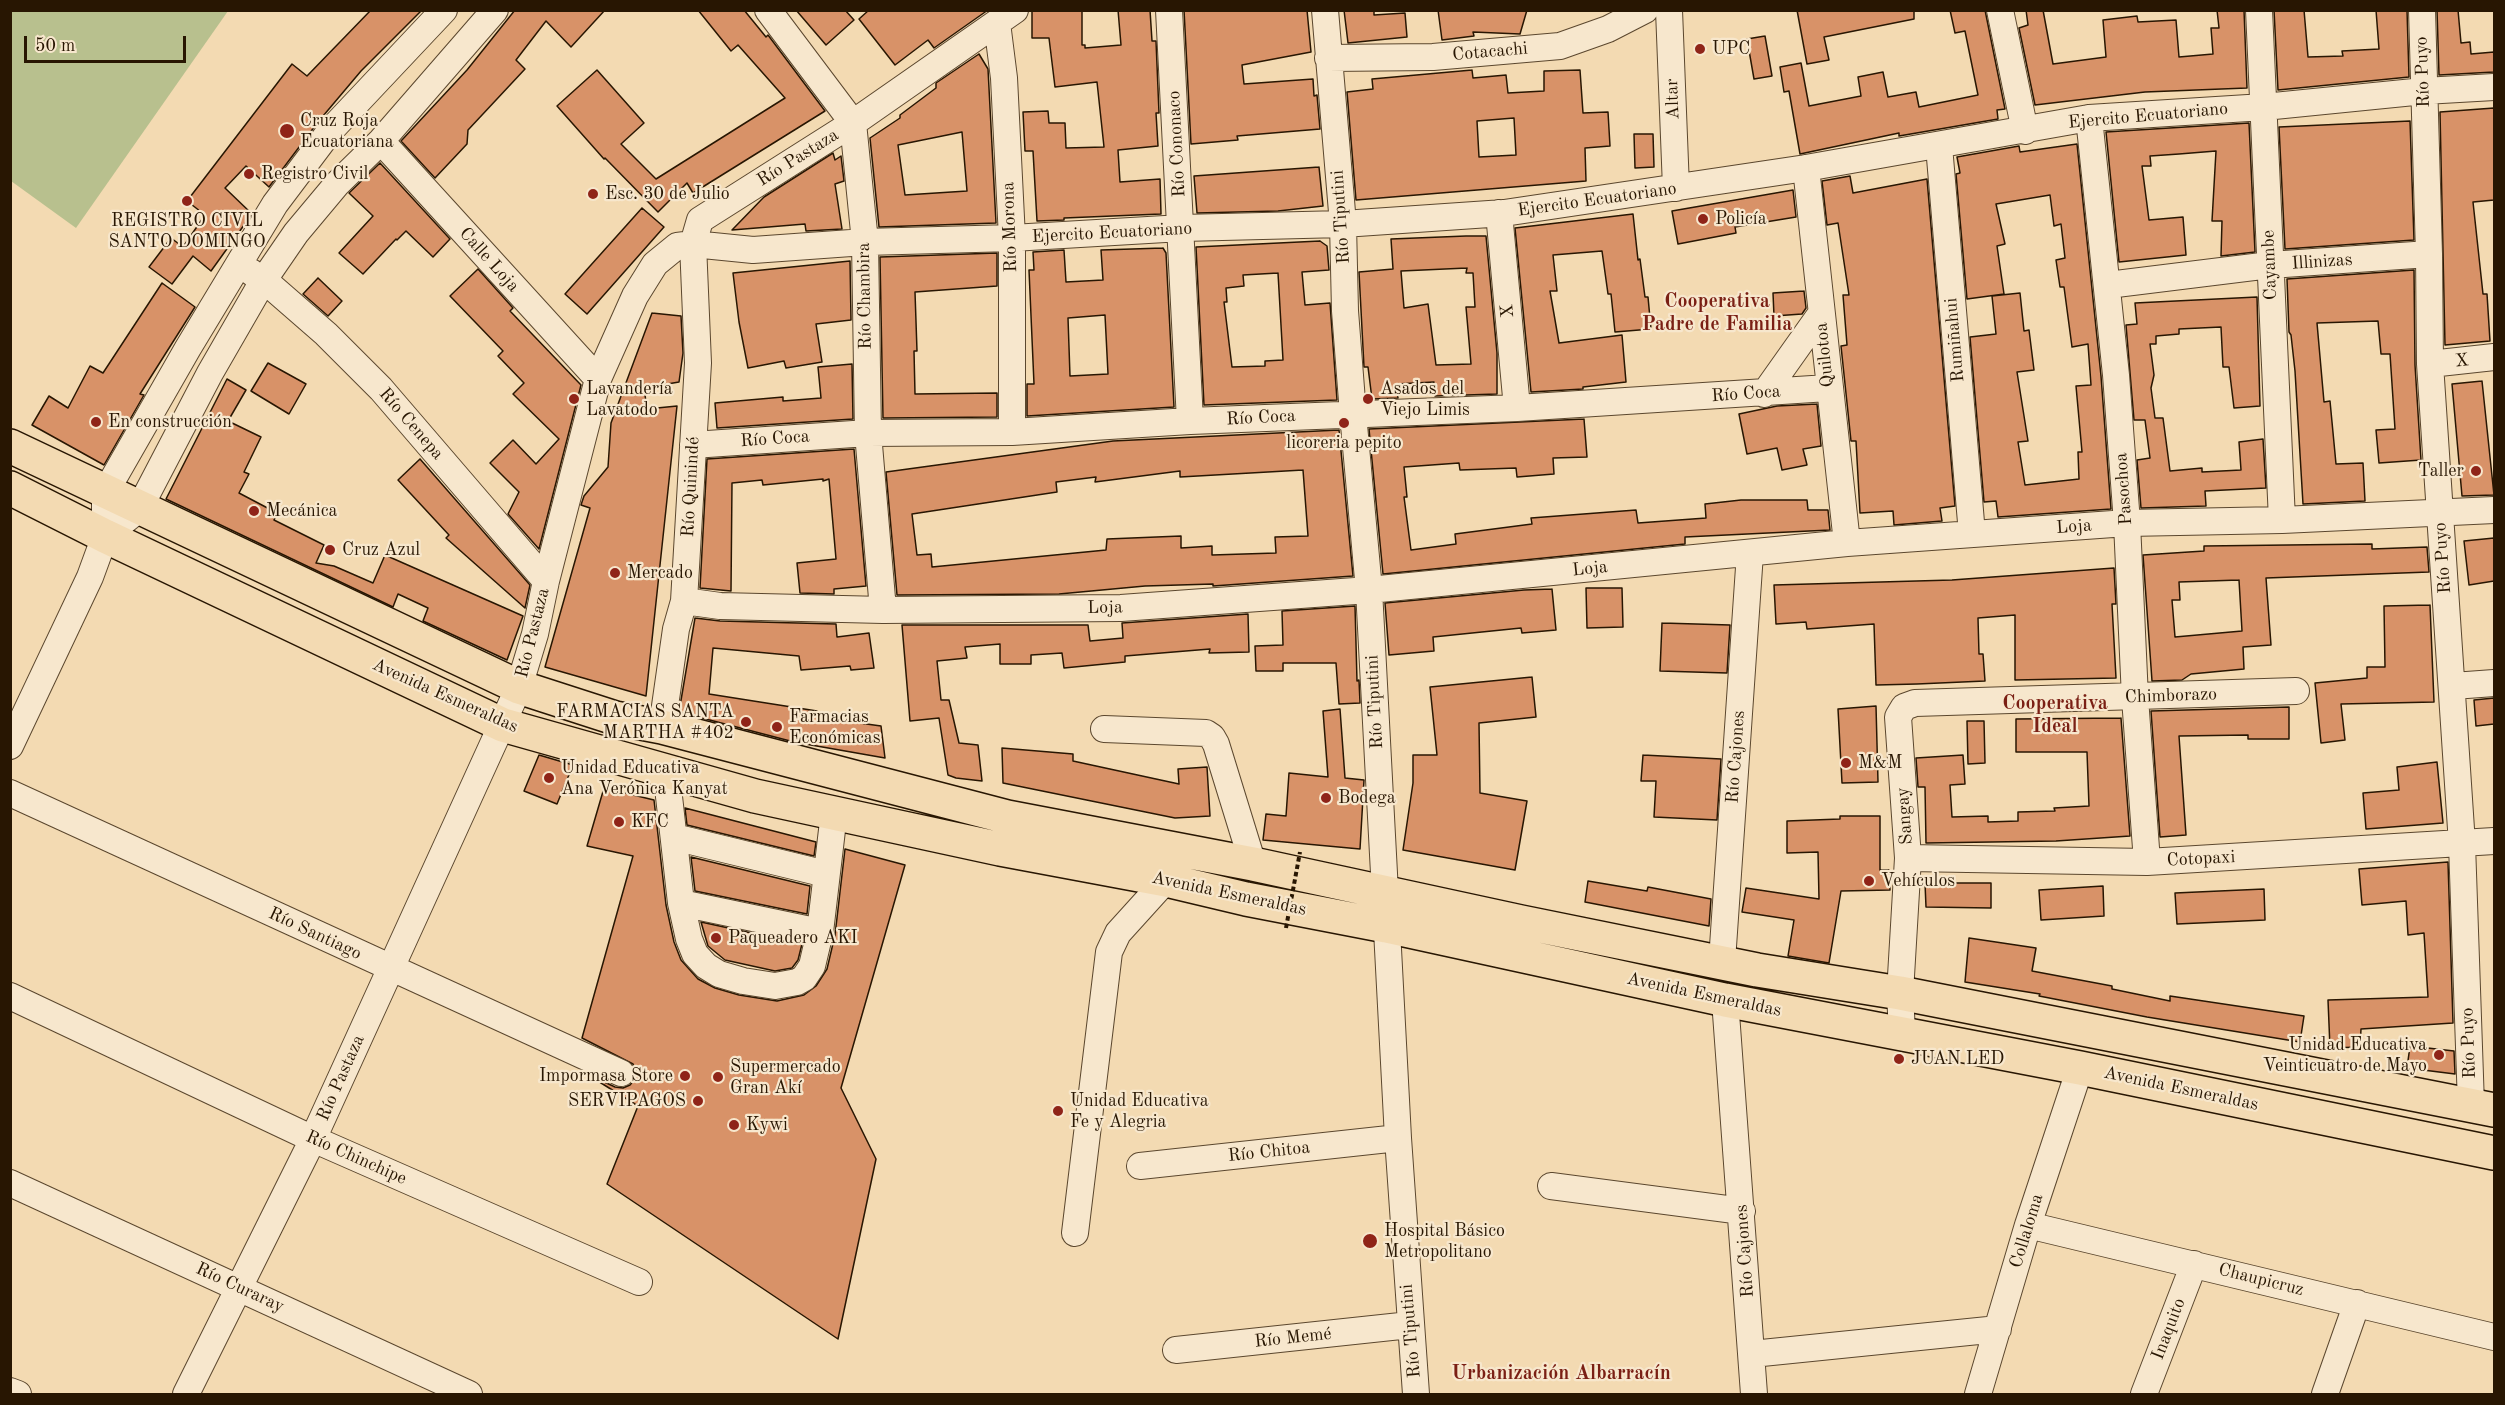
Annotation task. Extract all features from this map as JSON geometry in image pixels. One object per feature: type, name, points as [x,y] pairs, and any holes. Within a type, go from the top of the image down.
[{"type":"main road","name":"Avenida Esmeraldas","points":[[10,446],[105,493],[519,687],[615,718],[662,728],[1007,817],[1385,891],[1521,922],[1722,961],[1757,970],[1900,993],[2483,1107]]},
{"type":"main road","name":"Avenida Esmeraldas","points":[[10,488],[105,536],[503,725],[755,796],[1000,849],[1166,880],[1246,899],[1386,926],[1725,1000],[2080,1068],[2494,1153]]},
{"type":"main road","points":[[1000,849],[1007,817]]},
{"type":"street","points":[[10,746],[90,577],[105,536],[105,493],[239,264],[275,204],[330,130],[444,10]]},
{"type":"street","points":[[105,536],[139,509],[210,372],[263,281],[296,232],[337,184],[381,141],[495,10]]},
{"type":"street","points":[[768,10],[853,123]]},
{"type":"street","name":"Río Cononaco","points":[[1169,10],[1182,228],[1190,421]]},
{"type":"street","name":"Río Tiputini","points":[[1325,10],[1344,224],[1345,311],[1370,590],[1398,1138],[1416,1395]]},
{"type":"street","name":"Cotacachi","points":[[1328,58],[1433,57],[1560,46],[1608,29],[1645,10]]},
{"type":"street","name":"Altar","points":[[1670,10],[1676,188]]},
{"type":"street","points":[[2000,10],[2025,131]]},
{"type":"street","name":"Cayambe","points":[[2259,10],[2282,520]]},
{"type":"street","name":"Río Puyo","points":[[2422,10],[2430,364],[2462,844],[2483,1107]]},
{"type":"street","name":"Río Pastaza","points":[[186,1395],[314,1139],[519,687],[535,634],[546,581],[598,379],[634,296],[655,264],[677,246],[693,244],[700,220],[853,123],[1009,14]]},
{"type":"street","name":"Río Morona","points":[[1009,14],[1004,78],[1012,238],[1012,432]]},
{"type":"street","name":"Ejercito Ecuatoriano","points":[[693,244],[753,250],[865,242],[1012,238],[1182,228],[1344,224],[1499,213],[1806,168],[2089,118],[2264,107],[2424,91],[2494,87]]},
{"type":"street","name":"Pasochoa","points":[[2089,118],[2108,285],[2127,523],[2134,698],[2147,862]]},
{"type":"street","name":"Río Chambira","points":[[853,123],[865,242],[868,433],[883,610]]},
{"type":"street","name":"Calle Loja","points":[[381,141],[598,379]]},
{"type":"street","name":"Rumiñahui","points":[[1939,146],[1972,534]]},
{"type":"street","points":[[309,159],[337,184]]},
{"type":"street","name":"Quilotoa","points":[[1806,168],[1828,388],[1847,543]]},
{"type":"street","name":"X","points":[[1499,213],[1517,408]]},
{"type":"street","name":"Río Quinindé","points":[[662,728],[676,629],[684,601],[698,363],[693,244]]},
{"type":"street","name":"Illinizas","points":[[2108,285],[2270,266],[2429,254]]},
{"type":"street","name":"Río Cenepa","points":[[239,264],[263,281],[326,334],[381,389],[546,581]]},
{"type":"street","points":[[1764,394],[1821,315]]},
{"type":"street","name":"X","points":[[2430,364],[2494,357]]},
{"type":"street","name":"Río Coca","points":[[693,445],[868,433],[1012,432],[1190,421],[1517,408],[1764,394],[1828,388]]},
{"type":"street","name":"Loja","points":[[684,601],[720,606],[883,610],[1121,608],[1370,590],[1750,552],[1972,534],[2127,523],[2282,520],[2494,510]]},
{"type":"street","name":"Río Cajones","points":[[1722,961],[1750,552]]},
{"type":"street","points":[[2453,686],[2494,683]]},
{"type":"street","name":"Chimborazo","points":[[1904,707],[1915,703],[2134,698],[2296,691]]},
{"type":"street","name":"Sangay","points":[[1902,1033],[1900,993],[1908,858],[1898,717],[1904,707]]},
{"type":"street","points":[[1104,729],[1206,733],[1212,737],[1252,864]]},
{"type":"street","points":[[666,770],[681,903],[689,939],[695,954],[706,966],[719,974],[743,981],[775,986],[797,982],[804,978],[812,966],[820,932],[834,813]]},
{"type":"street","name":"Río Santiago","points":[[10,793],[621,1073]]},
{"type":"street","points":[[674,837],[826,874]]},
{"type":"street","name":"Cotopaxi","points":[[1908,858],[2147,862],[2494,842]]},
{"type":"street","points":[[1075,1233],[1109,952],[1118,933],[1166,880]]},
{"type":"street","points":[[681,903],[820,932]]},
{"type":"street","name":"Río Chinchipe","points":[[10,996],[314,1139],[639,1282]]},
{"type":"street","name":"Río Cajones","points":[[1725,1000],[1754,1395]]},
{"type":"street","name":"Collaloma","points":[[1978,1395],[2028,1225],[2080,1068]]},
{"type":"street","name":"Río Chitoa","points":[[1140,1166],[1398,1138]]},
{"type":"street","name":"Río Curaray","points":[[10,1183],[469,1395]]},
{"type":"street","points":[[1551,1186],[1742,1211]]},
{"type":"street","name":"Chaupicruz","points":[[2028,1225],[2494,1337]]},
{"type":"street","name":"Inaquito","points":[[2144,1395],[2194,1264]]},
{"type":"street","points":[[2325,1395],[2357,1303]]},
{"type":"street","name":"Río Memé","points":[[1176,1350],[1410,1325]]},
{"type":"street","points":[[1752,1354],[1998,1329]]},
{"type":"street","points":[[10,1391],[18,1395]]},
{"type":"path","points":[[1286,928],[1300,852]]},
{"type":"green space","points":[[11,10],[228,11],[76,228],[11,181]]},
{"type":"building","points":[[371,10],[422,10],[361,71],[318,122],[269,187],[246,166],[225,188],[252,214],[211,271],[193,256],[172,284],[149,267],[171,238],[183,247],[205,215],[187,201],[292,64],[307,76]]},
{"type":"building","points":[[515,10],[605,10],[571,47],[546,21],[516,60],[525,69],[468,130],[467,144],[435,178],[401,141],[467,70]]},
{"type":"building","points":[[698,10],[744,10],[766,37],[768,35],[825,111],[693,193],[687,183],[658,212],[604,159],[557,106],[597,70],[644,123],[621,144],[656,179],[785,98],[738,45],[731,51]]},
{"type":"building","points":[[796,10],[845,10],[854,20],[826,45]]},
{"type":"building","points":[[869,10],[988,10],[934,48],[928,40],[895,65],[859,19]]},
{"type":"building","points":[[1032,10],[1082,10],[1082,45],[1085,45],[1085,48],[1121,45],[1118,10],[1150,10],[1152,41],[1156,41],[1158,146],[1118,150],[1120,182],[1160,179],[1161,214],[1037,221],[1033,151],[1025,151],[1023,112],[1048,111],[1049,123],[1065,123],[1066,148],[1104,147],[1097,82],[1055,87],[1049,38],[1032,38]]},
{"type":"building","points":[[1184,10],[1307,10],[1311,52],[1242,65],[1244,84],[1313,79],[1320,129],[1237,136],[1238,140],[1191,144]]},
{"type":"building","points":[[1344,10],[1374,10],[1374,15],[1405,13],[1407,37],[1348,43]]},
{"type":"building","points":[[1438,10],[1527,10],[1520,34],[1473,32],[1474,36],[1442,40]]},
{"type":"building","points":[[1797,10],[1914,10],[1914,19],[1824,37],[1829,60],[1807,64]]},
{"type":"building","points":[[1950,10],[1985,10],[2005,109],[1997,110],[1998,119],[1899,136],[1899,133],[1800,154],[1789,91],[1784,92],[1780,67],[1801,63],[1809,106],[1861,96],[1858,77],[1883,72],[1888,97],[1916,92],[1919,107],[1978,95],[1965,31],[1955,33]]},
{"type":"building","points":[[2026,10],[2043,10],[2053,64],[2106,57],[2103,20],[2137,16],[2138,22],[2176,20],[2179,57],[2213,54],[2211,28],[2219,28],[2217,10],[2244,10],[2247,88],[2145,92],[2035,105],[2019,28],[2028,25]]},
{"type":"building","points":[[2274,10],[2304,10],[2308,57],[2343,56],[2342,51],[2379,49],[2376,10],[2407,10],[2409,77],[2278,90]]},
{"type":"building","points":[[2437,10],[2458,10],[2461,43],[2470,42],[2471,54],[2494,52],[2494,72],[2439,75]]},
{"type":"building","points":[[1765,36],[1772,76],[1754,79],[1747,39]]},
{"type":"building","points":[[979,54],[988,69],[996,223],[879,227],[870,138],[900,118],[900,115],[936,88],[936,83]],"holes":[[[962,132],[967,191],[905,195],[898,145]]]},
{"type":"building","points":[[1472,70],[1473,78],[1506,75],[1508,93],[1544,91],[1544,71],[1580,70],[1583,113],[1608,112],[1610,146],[1585,148],[1586,181],[1356,200],[1347,92],[1373,89],[1372,79]],"holes":[[[1514,118],[1516,155],[1479,157],[1477,121]]]},
{"type":"building","points":[[2494,108],[2494,200],[2473,202],[2483,294],[2487,294],[2490,341],[2445,345],[2440,112]]},
{"type":"building","points":[[2410,121],[2414,240],[2285,249],[2279,127]]},
{"type":"building","points":[[2249,123],[2255,252],[2221,256],[2222,221],[2212,221],[2216,151],[2150,156],[2151,166],[2142,166],[2149,220],[2183,217],[2186,255],[2119,262],[2106,132]]},
{"type":"building","points":[[1634,134],[1653,134],[1654,167],[1635,168]]},
{"type":"building","points":[[2077,144],[2101,376],[2111,509],[1998,517],[1996,501],[1984,502],[1970,337],[1996,334],[1992,296],[2020,293],[2024,331],[2029,330],[2034,370],[2017,372],[2028,441],[2018,442],[2025,485],[2079,479],[2078,452],[2082,452],[2076,386],[2091,385],[2088,344],[2072,347],[2064,287],[2060,287],[2056,260],[2065,258],[2061,224],[2054,226],[2050,195],[1996,204],[2005,244],[1997,246],[2004,294],[1967,299],[1956,174],[1960,173],[1957,157],[2019,146],[2020,152]]},
{"type":"building","points":[[833,153],[835,160],[841,156],[844,181],[835,184],[842,229],[806,231],[805,224],[732,230],[764,197]]},
{"type":"building","points":[[380,163],[450,239],[433,257],[406,231],[363,274],[339,253],[373,216],[349,193]]},
{"type":"building","points":[[1319,167],[1323,206],[1278,211],[1197,213],[1194,176]]},
{"type":"building","points":[[1850,176],[1853,193],[1927,179],[1955,506],[1940,508],[1942,521],[1894,525],[1893,511],[1860,513],[1856,441],[1851,441],[1841,346],[1847,345],[1843,295],[1849,295],[1838,223],[1827,225],[1822,181]]},
{"type":"building","points":[[1793,190],[1796,217],[1735,227],[1736,233],[1678,244],[1672,211]]},
{"type":"building","points":[[642,208],[664,227],[587,314],[565,294]]},
{"type":"building","points":[[1633,214],[1638,260],[1640,259],[1645,297],[1648,297],[1651,329],[1615,332],[1611,294],[1608,294],[1602,251],[1553,255],[1557,291],[1550,291],[1559,343],[1622,335],[1626,382],[1583,387],[1583,389],[1531,392],[1515,228]]},
{"type":"building","points":[[1486,236],[1497,353],[1497,394],[1435,396],[1434,382],[1396,384],[1398,398],[1372,399],[1368,367],[1364,367],[1359,272],[1393,269],[1391,239]],"holes":[[[1467,268],[1466,273],[1473,273],[1475,307],[1466,307],[1471,364],[1436,365],[1428,304],[1404,308],[1401,271]]]},
{"type":"building","points":[[1320,241],[1327,246],[1329,270],[1302,272],[1305,305],[1330,303],[1337,400],[1204,405],[1196,247]],"holes":[[[1278,273],[1283,360],[1265,361],[1265,366],[1232,367],[1224,302],[1227,302],[1226,288],[1244,286],[1243,275]]]},
{"type":"building","points":[[1163,248],[1166,253],[1174,407],[1027,416],[1027,384],[1034,384],[1029,270],[1034,270],[1033,252],[1064,250],[1066,282],[1103,280],[1101,250]],"holes":[[[1105,315],[1108,374],[1070,376],[1068,318]]]},
{"type":"building","points":[[997,253],[997,286],[915,292],[917,351],[914,351],[915,394],[997,393],[997,417],[883,418],[880,257]]},
{"type":"building","points":[[850,261],[851,320],[816,324],[822,362],[786,368],[784,361],[748,368],[733,273]]},
{"type":"building","points":[[478,269],[513,308],[510,311],[581,385],[539,549],[508,514],[519,492],[490,463],[513,440],[536,464],[559,439],[513,394],[524,383],[498,356],[503,351],[450,296]]},
{"type":"building","points":[[2414,270],[2415,365],[2421,460],[2379,463],[2376,430],[2395,429],[2390,354],[2381,354],[2378,321],[2317,323],[2324,402],[2330,401],[2336,464],[2363,463],[2365,501],[2303,504],[2287,279]]},
{"type":"building","points":[[318,278],[342,301],[328,316],[303,294]]},
{"type":"building","points":[[162,283],[195,307],[140,394],[144,395],[104,465],[32,425],[49,396],[68,408],[90,366],[103,373]]},
{"type":"building","points":[[1804,291],[1806,308],[1802,314],[1774,316],[1773,293]]},
{"type":"building","points":[[2257,297],[2260,406],[2234,408],[2229,367],[2223,367],[2221,327],[2179,329],[2179,334],[2156,336],[2156,344],[2150,344],[2154,375],[2151,388],[2155,418],[2163,418],[2170,471],[2202,468],[2202,472],[2241,470],[2239,442],[2263,439],[2266,488],[2205,491],[2206,506],[2141,508],[2137,460],[2150,458],[2145,420],[2134,420],[2126,325],[2137,324],[2135,303]]},
{"type":"building","name":"Mercado","points":[[652,313],[681,316],[683,353],[679,382],[644,388],[647,409],[677,406],[646,696],[545,667],[590,508],[581,505],[584,496],[608,467],[611,423]]},
{"type":"building","points":[[268,363],[306,384],[289,414],[251,391]]},
{"type":"building","points":[[852,364],[853,419],[717,428],[715,403],[783,397],[783,401],[821,398],[818,367]]},
{"type":"building","points":[[227,379],[246,390],[228,421],[261,437],[244,472],[249,474],[239,493],[277,513],[274,520],[324,545],[316,563],[334,566],[373,583],[385,555],[523,616],[507,660],[423,621],[428,608],[398,594],[393,607],[166,499]]},
{"type":"building","points":[[2482,381],[2494,495],[2462,496],[2452,384]]},
{"type":"building","points":[[1817,404],[1821,446],[1803,449],[1807,465],[1782,470],[1777,448],[1747,454],[1739,414],[1777,406]]},
{"type":"building","points":[[1584,419],[1587,457],[1553,458],[1554,474],[1517,477],[1516,468],[1460,470],[1459,463],[1404,467],[1407,497],[1404,497],[1411,550],[1456,544],[1455,534],[1532,524],[1531,518],[1636,510],[1638,523],[1706,518],[1705,504],[1741,500],[1807,500],[1808,510],[1828,510],[1830,530],[1685,537],[1685,544],[1383,574],[1369,429]]},
{"type":"building","points":[[1339,430],[1353,576],[1213,586],[1213,584],[1145,586],[1059,594],[897,595],[886,472],[1113,441]],"holes":[[[1303,470],[1308,536],[1275,537],[1276,553],[1212,555],[1212,546],[1181,548],[1181,536],[1107,539],[1106,550],[932,567],[931,554],[917,555],[912,514],[1057,492],[1056,482],[1096,477],[1095,482],[1180,471],[1180,477]]]},
{"type":"building","points":[[854,449],[866,586],[834,589],[834,594],[800,593],[797,563],[836,559],[829,479],[823,481],[823,479],[763,485],[762,480],[732,483],[731,591],[700,588],[707,459]]},
{"type":"building","points":[[420,459],[530,585],[525,608],[446,538],[449,535],[398,480]]},
{"type":"building","points":[[2494,538],[2494,581],[2469,585],[2464,541]]},
{"type":"building","points":[[2372,544],[2372,549],[2427,547],[2429,572],[2266,578],[2271,645],[2243,647],[2244,669],[2191,674],[2182,680],[2152,681],[2143,555],[2204,551],[2204,546]],"holes":[[[2239,580],[2242,631],[2175,637],[2172,600],[2180,600],[2179,582]]]},
{"type":"building","points":[[2114,568],[2116,604],[2112,604],[2116,678],[2015,680],[2015,615],[1978,618],[1979,654],[1983,654],[1985,681],[1917,684],[1876,685],[1874,624],[1807,629],[1806,622],[1776,624],[1774,585],[1952,580]]},
{"type":"building","points":[[1586,588],[1622,588],[1623,627],[1587,628]]},
{"type":"building","points":[[1552,589],[1556,630],[1522,633],[1521,628],[1433,637],[1434,651],[1389,655],[1385,603]]},
{"type":"building","points":[[2430,605],[2434,702],[2341,704],[2345,740],[2321,743],[2315,683],[2367,678],[2367,667],[2385,667],[2384,606]]},
{"type":"building","points":[[1355,606],[1357,681],[1359,680],[1360,703],[1339,704],[1336,663],[1283,663],[1283,671],[1256,671],[1255,646],[1283,645],[1282,611]]},
{"type":"building","points":[[1248,614],[1249,652],[1209,653],[1210,649],[1125,656],[1125,662],[1064,668],[1062,653],[1031,655],[1031,664],[1000,664],[1000,644],[965,647],[967,658],[937,661],[941,700],[949,700],[959,743],[978,745],[982,781],[948,775],[939,718],[910,721],[902,625],[1088,625],[1090,641],[1123,638],[1122,623]]},
{"type":"building","points":[[695,618],[720,621],[836,624],[837,637],[869,633],[874,668],[851,670],[850,666],[801,670],[799,656],[713,648],[709,694],[817,711],[816,717],[881,726],[885,758],[794,742],[679,712]]},
{"type":"building","points":[[1662,623],[1730,625],[1727,673],[1660,671]]},
{"type":"building","points":[[1532,677],[1536,717],[1479,723],[1480,793],[1527,801],[1515,870],[1403,850],[1413,783],[1413,755],[1437,755],[1430,687]]},
{"type":"building","points":[[2494,698],[2494,724],[2476,726],[2474,700]]},
{"type":"building","points":[[1876,706],[1878,782],[1842,783],[1838,709]]},
{"type":"building","points":[[2289,707],[2289,739],[2248,739],[2248,735],[2179,736],[2186,835],[2160,837],[2151,711]]},
{"type":"building","name":"Bodega","points":[[1340,709],[1345,778],[1364,780],[1360,849],[1263,840],[1266,814],[1286,816],[1289,773],[1328,777],[1323,711]]},
{"type":"building","points":[[2121,718],[2130,836],[2056,841],[1926,843],[1925,787],[1918,787],[1916,758],[1963,755],[1965,784],[1950,785],[1952,817],[1988,816],[1988,822],[2018,821],[2018,812],[2055,811],[2054,808],[2089,806],[2087,752],[2016,752],[2016,719]]},
{"type":"building","points":[[1967,721],[1984,721],[1985,763],[1968,764]]},
{"type":"building","points":[[1002,748],[1073,754],[1073,761],[1179,784],[1178,769],[1207,767],[1210,816],[1175,818],[1003,783]]},
{"type":"building","name":"Unidad Educativa Ana Verónica Kanyat","points":[[539,755],[573,765],[557,804],[524,791]]},
{"type":"building","points":[[1643,755],[1721,759],[1717,820],[1654,817],[1656,781],[1641,781]]},
{"type":"building","points":[[2437,762],[2443,823],[2366,829],[2363,793],[2399,790],[2397,767]]},
{"type":"building","name":"Supermercado Gran Akí","points":[[604,788],[654,800],[666,905],[674,942],[681,960],[698,979],[715,988],[739,995],[777,1001],[804,995],[816,986],[827,969],[835,935],[845,849],[905,865],[841,1088],[876,1159],[838,1339],[607,1184],[638,1106],[585,1073],[615,1087],[623,1088],[635,1079],[636,1071],[633,1064],[582,1038],[633,856],[587,846]]},
{"type":"building","points":[[685,808],[816,842],[814,856],[687,825]]},
{"type":"building","points":[[1840,816],[1880,816],[1880,870],[1889,870],[1890,890],[1841,891],[1829,963],[1788,956],[1794,920],[1742,912],[1746,888],[1819,899],[1818,852],[1787,853],[1787,821],[1840,819]]},
{"type":"building","points":[[691,857],[810,886],[807,914],[695,891]]},
{"type":"building","points":[[2448,862],[2453,1023],[2361,1029],[2360,1047],[2330,1048],[2328,1000],[2428,997],[2424,933],[2408,935],[2406,901],[2362,905],[2359,869]]},
{"type":"building","points":[[1588,881],[1647,891],[1648,887],[1711,899],[1709,926],[1585,902]]},
{"type":"building","points":[[1925,883],[1991,883],[1991,908],[1926,907]]},
{"type":"building","points":[[2103,886],[2104,916],[2041,920],[2039,890]]},
{"type":"building","points":[[2264,889],[2265,920],[2177,924],[2175,893]]},
{"type":"building","points":[[701,922],[802,944],[798,960],[792,968],[775,971],[725,960],[708,946]]},
{"type":"building","points":[[1969,938],[2036,948],[2032,971],[2112,986],[2112,989],[2170,1001],[2170,996],[2304,1016],[2300,1042],[2147,1017],[2039,996],[2040,994],[1965,982]]},
{"type":"building","points":[[2410,1046],[2454,1051],[2455,1074],[2407,1068]]},
{"type":"place","name":"UPC","points":[[1700,49]]},
{"type":"place","name":"Cruz Roja Ecuatoriana","points":[[287,131]]},
{"type":"place","name":"Registro Civil","points":[[249,174]]},
{"type":"place","name":"Esc. 30 de Julio","points":[[593,194]]},
{"type":"place","name":"REGISTRO CIVIL SANTO DOMINGO","points":[[187,201]]},
{"type":"place","name":"Policía","points":[[1703,219]]},
{"type":"place","name":"Lavandería Lavatodo","points":[[574,399]]},
{"type":"place","name":"Asados del Viejo Limis","points":[[1368,399]]},
{"type":"place","name":"En construcción","points":[[96,422]]},
{"type":"place","name":"licoreria pepito","points":[[1344,423]]},
{"type":"place","name":"Taller","points":[[2476,471]]},
{"type":"place","name":"Mecánica","points":[[254,511]]},
{"type":"place","name":"Cruz Azul","points":[[330,550]]},
{"type":"place","name":"Mercado","points":[[615,573]]},
{"type":"place","name":"FARMACIAS SANTA MARTHA #402","points":[[746,722]]},
{"type":"place","name":"Farmacias Económicas","points":[[777,727]]},
{"type":"place","name":"M&M","points":[[1846,763]]},
{"type":"place","name":"Unidad Educativa Ana Verónica Kanyat","points":[[549,778]]},
{"type":"place","name":"Bodega","points":[[1326,798]]},
{"type":"place","name":"KFC","points":[[619,822]]},
{"type":"place","name":"Vehículos","points":[[1869,881]]},
{"type":"place","name":"Paqueadero AKI","points":[[716,938]]},
{"type":"place","name":"Unidad Educativa Veinticuatro de Mayo","points":[[2439,1055]]},
{"type":"place","name":"JUAN LED","points":[[1899,1059]]},
{"type":"place","name":"Impormasa Store","points":[[685,1076]]},
{"type":"place","name":"Supermercado Gran Akí","points":[[718,1077]]},
{"type":"place","name":"SERVIPAGOS","points":[[698,1101]]},
{"type":"place","name":"Unidad Educativa Fe y Alegria","points":[[1058,1111]]},
{"type":"place","name":"Kywi","points":[[734,1125]]},
{"type":"place","name":"Hospital Básico Metropolitano","points":[[1370,1241]]},
{"type":"district","name":"Cooperativa Padre de Familia","points":[[1717,314]]},
{"type":"district","name":"Cooperativa Ideal","points":[[2055,716]]},
{"type":"district","name":"Urbanización Albarracín","points":[[1561,1374]]}]
